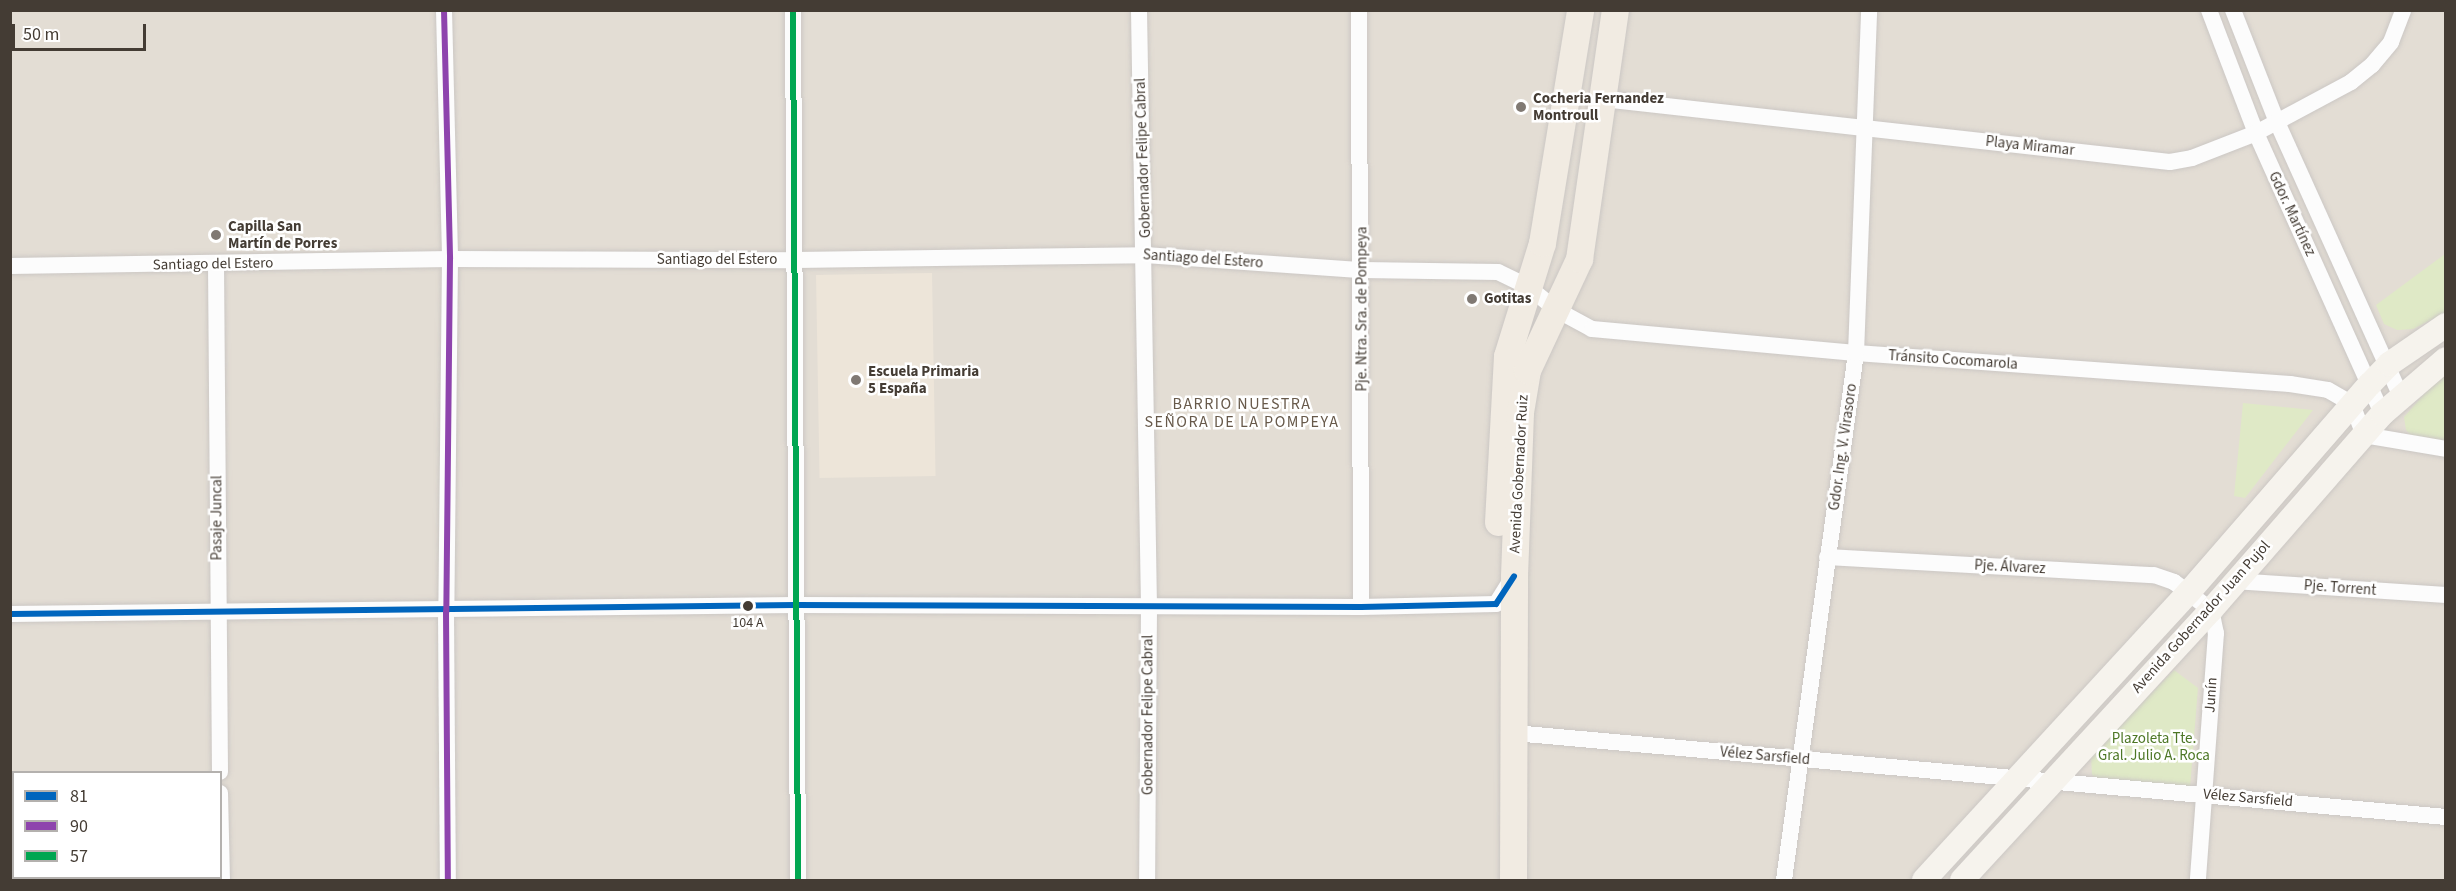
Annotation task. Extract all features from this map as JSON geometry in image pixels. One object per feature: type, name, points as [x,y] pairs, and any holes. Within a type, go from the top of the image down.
[{"type":"main road","name":"Avenida Gobernador Ruiz","points":[[1496,880],[1496,604],[1499,445],[1507,356],[1542,243],[1580,10]]},
{"type":"main road","name":"Avenida Gobernador Ruiz","points":[[1513,880],[1514,576],[1520,412],[1527,370],[1578,259],[1615,10]]},
{"type":"main road","name":"Avenida Gobernador Juan Pujol","points":[[1924,880],[2189,592],[2370,384],[2389,364],[2445,325]]},
{"type":"main road","name":"Avenida Gobernador Juan Pujol","points":[[1962,880],[2048,782],[2211,609],[2382,414],[2445,359]]},
{"type":"street","points":[[444,10],[450,259],[446,612],[448,880]]},
{"type":"street","points":[[793,10],[798,880]]},
{"type":"street","name":"Gobernador Felipe Cabral","points":[[1139,10],[1145,255],[1149,607],[1148,880]]},
{"type":"street","name":"Pje. Ntra. Sra. de Pompeya","points":[[1359,10],[1362,270],[1361,607]]},
{"type":"street","name":"Gdor. Ing. V. Virasoro","points":[[1784,880],[1856,353],[1869,10]]},
{"type":"street","name":"Gdor. Martínez","points":[[2209,10],[2256,133],[2382,414]]},
{"type":"street","name":"Gdor. Martínez","points":[[2233,10],[2277,122],[2389,364],[2401,396]]},
{"type":"street","name":"Playa Miramar","points":[[1603,99],[2170,162],[2192,158],[2256,133],[2351,82],[2373,65],[2391,42],[2403,10]]},
{"type":"street","name":"Santiago del Estero","points":[[10,266],[450,259],[796,260],[1145,255],[1362,270],[1498,272],[1527,286],[1556,309]]},
{"type":"street","name":"Pasaje Juncal","points":[[216,264],[220,771]]},
{"type":"street","name":"Tránsito Cocomarola","points":[[1556,309],[1592,330],[1856,353],[2290,384],[2328,390],[2352,404]]},
{"type":"street","points":[[2352,404],[2364,435],[2445,449]]},
{"type":"street","name":"Pje. Álvarez","points":[[1827,557],[2154,575],[2189,592]]},
{"type":"street","points":[[10,614],[446,612],[795,605],[1361,607],[1496,604],[1514,576]]},
{"type":"street","name":"Pje. Torrent","points":[[2234,581],[2445,595]]},
{"type":"street","points":[[2189,592],[2211,609]]},
{"type":"street","name":"Junín","points":[[2198,880],[2216,633],[2211,609]]},
{"type":"street","name":"Vélez Sarsfield","points":[[1514,733],[2015,780]]},
{"type":"street","points":[[2015,780],[2048,782]]},
{"type":"street","name":"Vélez Sarsfield","points":[[2048,782],[2445,817]]},
{"type":"shaded area","points":[[10,11],[2445,11],[2445,880],[11,880]]},
{"type":"shaded area","points":[[932,273],[936,476],[820,478],[816,275]]},
{"type":"green space","points":[[2445,254],[2445,313],[2413,329],[2397,330],[2384,324],[2376,305]]},
{"type":"green space","points":[[2445,376],[2445,443],[2414,439],[2406,430],[2404,417],[2432,385]]},
{"type":"green space","points":[[2243,403],[2313,410],[2245,498],[2234,496]]},
{"type":"green space","name":"Plazoleta Tte. Gral. Julio A. Roca","points":[[2174,670],[2198,688],[2190,788],[2100,781],[2092,775],[2091,755]]},
{"type":"transit line","name":"90","points":[[444,10],[450,259],[446,612],[448,880]]},
{"type":"transit line","name":"57","points":[[793,10],[798,880]]},
{"type":"transit line","name":"81","points":[[10,614],[795,605],[1361,607],[1496,604],[1514,576]]},
{"type":"place","name":"Cocheria Fernandez Montroull","points":[[1521,107]]},
{"type":"place","name":"Capilla San Martín de Porres","points":[[216,235]]},
{"type":"place","name":"Gotitas","points":[[1472,299]]},
{"type":"place","name":"Escuela Primaria 5 España","points":[[856,380]]},
{"type":"place","name":"104 A","points":[[748,606]]},
{"type":"district","name":"BARRIO NUESTRA SEÑORA DE LA POMPEYA","points":[[1242,413]]}]
